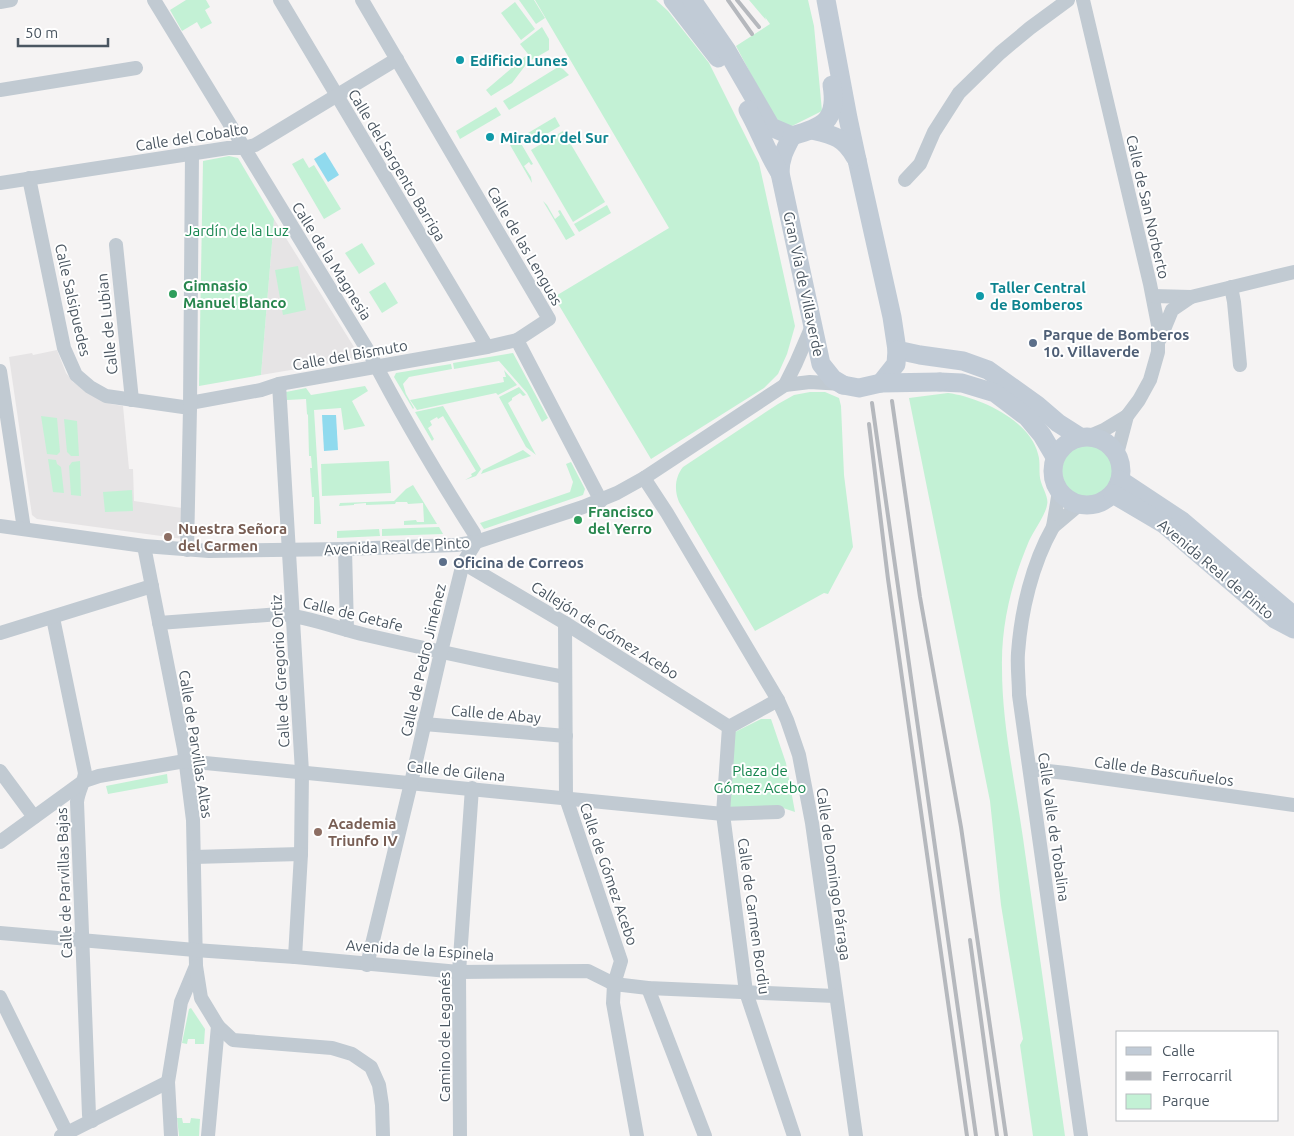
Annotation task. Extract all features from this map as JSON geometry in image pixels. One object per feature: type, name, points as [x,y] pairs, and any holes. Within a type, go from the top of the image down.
[{"type":"main road","points":[[673,0],[723,55],[772,126],[792,136],[812,130],[830,116],[834,105],[816,0]]},
{"type":"main road","points":[[692,0],[723,55],[757,126],[769,157],[780,173]]},
{"type":"main road","points":[[826,0],[848,118],[892,317],[897,350],[896,364],[880,383]]},
{"type":"main road","points":[[812,130],[842,140],[849,146],[857,160]]},
{"type":"main road","name":"Gran Vía de Villaverde","points":[[792,136],[782,153],[780,173],[821,364],[833,379],[843,385]]},
{"type":"main road","points":[[897,350],[963,362],[988,370],[1037,405],[1058,423],[1085,437],[1105,442],[1117,454],[1121,465],[1117,487],[1106,500],[1093,505],[1079,505],[1068,500],[1059,491],[1054,480],[1052,468],[1056,457],[1066,444],[1085,437]]},
{"type":"main road","points":[[843,385],[859,388],[880,383],[962,383],[995,392],[1027,417],[1042,435],[1056,457]]},
{"type":"main road","name":"Avenida Real de Pinto","points":[[1117,487],[1182,521],[1294,616]]},
{"type":"main road","name":"Avenida Real de Pinto","points":[[1117,487],[1164,524],[1275,619],[1294,629]]},
{"type":"street","points":[[0,2],[10,0]]},
{"type":"street","name":"Calle de la Magnesia","points":[[154,0],[377,366],[384,383],[474,533],[476,542]]},
{"type":"street","name":"Calle del Sargento Barriga","points":[[280,0],[487,347]]},
{"type":"street","name":"Calle de las Lenguas","points":[[362,0],[549,318],[517,340]]},
{"type":"street","points":[[905,180],[920,164],[934,132],[959,93],[1022,34],[1068,0]]},
{"type":"street","name":"Calle de San Norberto","points":[[1082,0],[1153,296],[1159,344],[1150,380],[1127,416],[1104,430],[1085,437]]},
{"type":"street","name":"Calle del Cobalto","points":[[0,182],[255,145],[397,60]]},
{"type":"street","points":[[0,90],[136,68]]},
{"type":"street","points":[[187,550],[192,153]]},
{"type":"street","name":"Calle Salsipuedes","points":[[29,178],[64,348],[76,375],[90,387],[106,396],[190,406]]},
{"type":"street","name":"Calle de Lubian","points":[[116,245],[132,400]]},
{"type":"street","points":[[1153,296],[1191,297],[1294,272]]},
{"type":"street","points":[[1231,287],[1240,365]]},
{"type":"street","points":[[1159,344],[1172,310],[1191,297]]},
{"type":"street","name":"Avenida Real de Pinto","points":[[785,385],[812,326]]},
{"type":"street","points":[[517,340],[601,501]]},
{"type":"street","name":"Calle del Bismuto","points":[[190,406],[261,390],[279,384],[517,340]]},
{"type":"street","points":[[0,375],[24,529]]},
{"type":"street","name":"Avenida Real de Pinto","points":[[0,526],[144,546],[187,550],[344,549],[456,545],[476,542],[601,501],[644,478],[785,385],[810,382],[843,385]]},
{"type":"street","name":"Calle de Gregorio Ortiz","points":[[279,384],[302,772],[300,854],[294,957]]},
{"type":"street","name":"Calle de San Norberto","points":[[1117,454],[1127,416]]},
{"type":"street","name":"Calle de Domingo Párraga","points":[[644,478],[667,513],[778,700],[799,755],[812,823],[856,1136]]},
{"type":"street","name":"Calle Valle de Tobalina","points":[[1053,528],[1059,491]]},
{"type":"street","name":"Calle Valle de Tobalina","points":[[1079,505],[1053,528],[1041,549],[1024,611],[1018,654],[1019,695],[1081,1136]]},
{"type":"street","name":"Calle de Pedro Jiménez","points":[[367,964],[411,783],[440,652],[464,562],[476,542]]},
{"type":"street","name":"Calle de Parvillas Altas","points":[[144,546],[186,760],[193,820],[196,966],[201,998],[218,1026]]},
{"type":"street","points":[[344,549],[347,630]]},
{"type":"street","name":"Callejón de Gómez Acebo","points":[[464,562],[565,623],[729,727]]},
{"type":"street","points":[[0,633],[152,586]]},
{"type":"street","name":"Calle de Getafe","points":[[159,623],[280,614],[292,615],[440,652],[565,677]]},
{"type":"street","name":"Calle de Parvillas Bajas","points":[[53,618],[85,773],[77,802],[89,1115],[92,1121]]},
{"type":"street","name":"Calle de Gómez Acebo","points":[[565,623],[566,798],[621,961],[614,984],[613,1003],[636,1136]]},
{"type":"street","points":[[729,727],[778,700]]},
{"type":"street","name":"Calle de Abay","points":[[424,724],[566,736]]},
{"type":"street","name":"Calle de Carmen Bordiu","points":[[729,727],[723,814],[746,992],[794,1136]]},
{"type":"street","name":"Calle de Gilena","points":[[84,781],[99,776],[186,760],[723,814],[778,812]]},
{"type":"street","name":"Calle de Bascuñuelos","points":[[1030,769],[1066,772],[1294,805]]},
{"type":"street","points":[[0,771],[34,817]]},
{"type":"street","points":[[0,842],[84,781]]},
{"type":"street","name":"Camino de Leganés","points":[[460,1136],[459,972],[472,788]]},
{"type":"street","points":[[194,857],[300,854]]},
{"type":"street","name":"Avenida de la Espinela","points":[[0,933],[459,972],[588,971],[614,984],[648,988],[835,996]]},
{"type":"street","points":[[171,1136],[168,1082],[181,1002],[196,966]]},
{"type":"street","points":[[648,988],[705,1136]]},
{"type":"street","points":[[0,997],[64,1134],[168,1082]]},
{"type":"street","points":[[208,1136],[218,1026]]},
{"type":"street","points":[[218,1026],[233,1040],[332,1048],[352,1054],[371,1068],[379,1085],[383,1110],[383,1136]]},
{"type":"shaded area","points":[[274,219],[354,347],[356,359],[261,375]]},
{"type":"shaded area","points":[[57,350],[66,373],[73,382],[91,395],[111,404],[123,406],[129,469],[133,469],[134,501],[182,508],[183,539],[37,519],[32,515],[9,357]]},
{"type":"green space","points":[[186,0],[206,0],[210,7],[205,10],[212,23],[201,29],[197,22],[182,31],[170,10]]},
{"type":"green space","points":[[519,0],[534,0],[545,18],[536,24]]},
{"type":"green space","points":[[535,0],[656,0],[668,11],[709,63],[759,163],[795,326],[787,354],[778,374],[764,388],[651,459],[554,297],[669,228]]},
{"type":"green space","points":[[749,0],[808,0],[814,26],[822,111],[790,127],[774,118],[736,46],[770,24]]},
{"type":"green space","points":[[515,2],[535,29],[521,40],[501,13]]},
{"type":"green space","points":[[542,27],[549,39],[549,50],[528,62],[512,83],[491,96],[486,90],[528,54],[520,44]]},
{"type":"green space","points":[[558,67],[569,75],[509,110],[503,101]]},
{"type":"green space","points":[[496,107],[501,115],[460,139],[456,131]]},
{"type":"green space","points":[[555,117],[560,126],[528,145],[523,136]]},
{"type":"green space","points":[[563,131],[605,202],[573,222],[531,150]]},
{"type":"green space","points":[[519,140],[533,164],[531,165],[529,162],[524,166],[531,177],[532,183],[510,145]]},
{"type":"green space","name":"Jardín de la Luz","points":[[229,156],[238,158],[274,219],[261,375],[199,386],[203,161]]},
{"type":"green space","points":[[303,158],[309,168],[314,165],[341,209],[324,219],[292,164]]},
{"type":"green space","points":[[543,201],[555,219],[560,215],[558,211],[560,210],[575,235],[566,240]]},
{"type":"green space","points":[[607,205],[611,213],[579,232],[574,224]]},
{"type":"green space","points":[[362,243],[375,264],[359,274],[345,253]]},
{"type":"green space","points":[[298,266],[306,310],[283,315],[275,270]]},
{"type":"green space","points":[[385,282],[398,303],[382,313],[369,292]]},
{"type":"green space","points":[[513,353],[548,418],[542,422],[527,393],[499,361],[454,369],[453,363]]},
{"type":"green space","points":[[451,364],[452,369],[409,377],[403,384],[413,409],[394,377],[396,373]]},
{"type":"green space","points":[[504,370],[517,385],[498,395],[496,393],[417,410],[410,400],[504,382],[503,377],[506,377]]},
{"type":"green space","points":[[365,386],[368,391],[352,401],[365,426],[344,430],[341,408],[314,410],[321,524],[314,524],[314,497],[312,497],[310,468],[312,468],[311,456],[309,456],[306,399],[287,400],[286,392],[306,388],[311,395]]},
{"type":"green space","points":[[519,387],[526,395],[523,396],[520,393],[508,403],[536,455],[526,447],[499,397]]},
{"type":"green space","points":[[825,392],[839,398],[844,475],[853,547],[828,594],[824,593],[755,631],[679,502],[676,493],[677,479],[683,467],[778,404],[794,395]]},
{"type":"green space","points":[[948,393],[974,399],[988,405],[1002,412],[1025,431],[1033,442],[1038,454],[1040,479],[1047,499],[1044,513],[1023,556],[1009,603],[1003,635],[1003,689],[1009,753],[1023,838],[1065,1136],[1033,1136],[1020,1045],[1023,1039],[1001,905],[990,801],[909,398]]},
{"type":"green space","points":[[443,406],[481,469],[476,476],[465,480],[476,471],[443,416],[430,421],[432,425],[428,428],[434,439],[432,441],[415,412]]},
{"type":"green space","points":[[41,416],[57,418],[60,452],[57,455],[47,454]]},
{"type":"green space","points":[[64,419],[77,421],[79,456],[71,456],[67,452]]},
{"type":"green space","points":[[1084,444],[1094,444],[1104,448],[1112,456],[1116,471],[1112,486],[1104,494],[1094,498],[1084,498],[1074,494],[1066,486],[1062,476],[1062,466],[1066,456],[1074,448]]},
{"type":"green space","points":[[523,450],[531,456],[481,474],[483,470]]},
{"type":"green space","points":[[48,459],[56,460],[57,464],[61,467],[64,493],[53,492]]},
{"type":"green space","points":[[80,461],[81,496],[71,495],[69,466],[72,462]]},
{"type":"green space","points":[[389,461],[391,493],[322,496],[321,464]]},
{"type":"green space","points":[[571,462],[585,489],[583,495],[484,529],[480,523],[570,492],[573,482],[566,464]]},
{"type":"green space","points":[[413,485],[437,524],[404,525],[404,521],[416,520],[417,522],[424,522],[423,503],[408,504],[407,502],[396,502],[395,504],[366,505],[366,503],[339,506],[340,503],[394,501]]},
{"type":"green space","points":[[132,490],[133,511],[105,512],[103,492]]},
{"type":"green space","points":[[439,527],[443,534],[382,536],[382,529]]},
{"type":"green space","points":[[379,529],[380,536],[337,538],[337,531]]},
{"type":"green space","name":"Plaza de Gómez Acebo","points":[[761,719],[771,719],[786,763],[795,812],[780,807],[730,807],[733,733]]},
{"type":"green space","points":[[167,774],[168,783],[108,794],[106,786]]},
{"type":"green space","points":[[191,1008],[205,1029],[204,1044],[195,1044],[195,1039],[188,1039],[187,1044],[182,1043],[189,1009]]},
{"type":"green space","points":[[177,1118],[182,1118],[183,1123],[190,1123],[191,1118],[200,1119],[199,1136],[179,1136]]},
{"type":"water","points":[[325,152],[339,175],[328,182],[314,159]]},
{"type":"water","points":[[322,415],[336,415],[338,450],[324,451]]},
{"type":"railway","points":[[728,0],[752,34]]},
{"type":"railway","points":[[737,0],[759,27]]},
{"type":"railway","points":[[892,401],[920,597],[961,827],[1006,1136]]},
{"type":"railway","points":[[872,403],[976,1136]]},
{"type":"railway","points":[[869,424],[888,579],[967,1136]]},
{"type":"railway","points":[[970,940],[997,1136]]},
{"type":"place","name":"Edificio Lunes","points":[[460,60]]},
{"type":"place","name":"Mirador del Sur","points":[[490,137]]},
{"type":"place","name":"Gimnasio Manuel Blanco","points":[[173,294]]},
{"type":"place","name":"Taller Central de Bomberos","points":[[980,296]]},
{"type":"place","name":"Parque de Bomberos 10. Villaverde","points":[[1033,343]]},
{"type":"place","name":"Francisco del Yerro","points":[[578,520]]},
{"type":"place","name":"Nuestra Señora del Carmen","points":[[168,537]]},
{"type":"place","name":"Oficina de Correos","points":[[443,562]]},
{"type":"place","name":"Academia Triunfo IV","points":[[318,832]]}]
